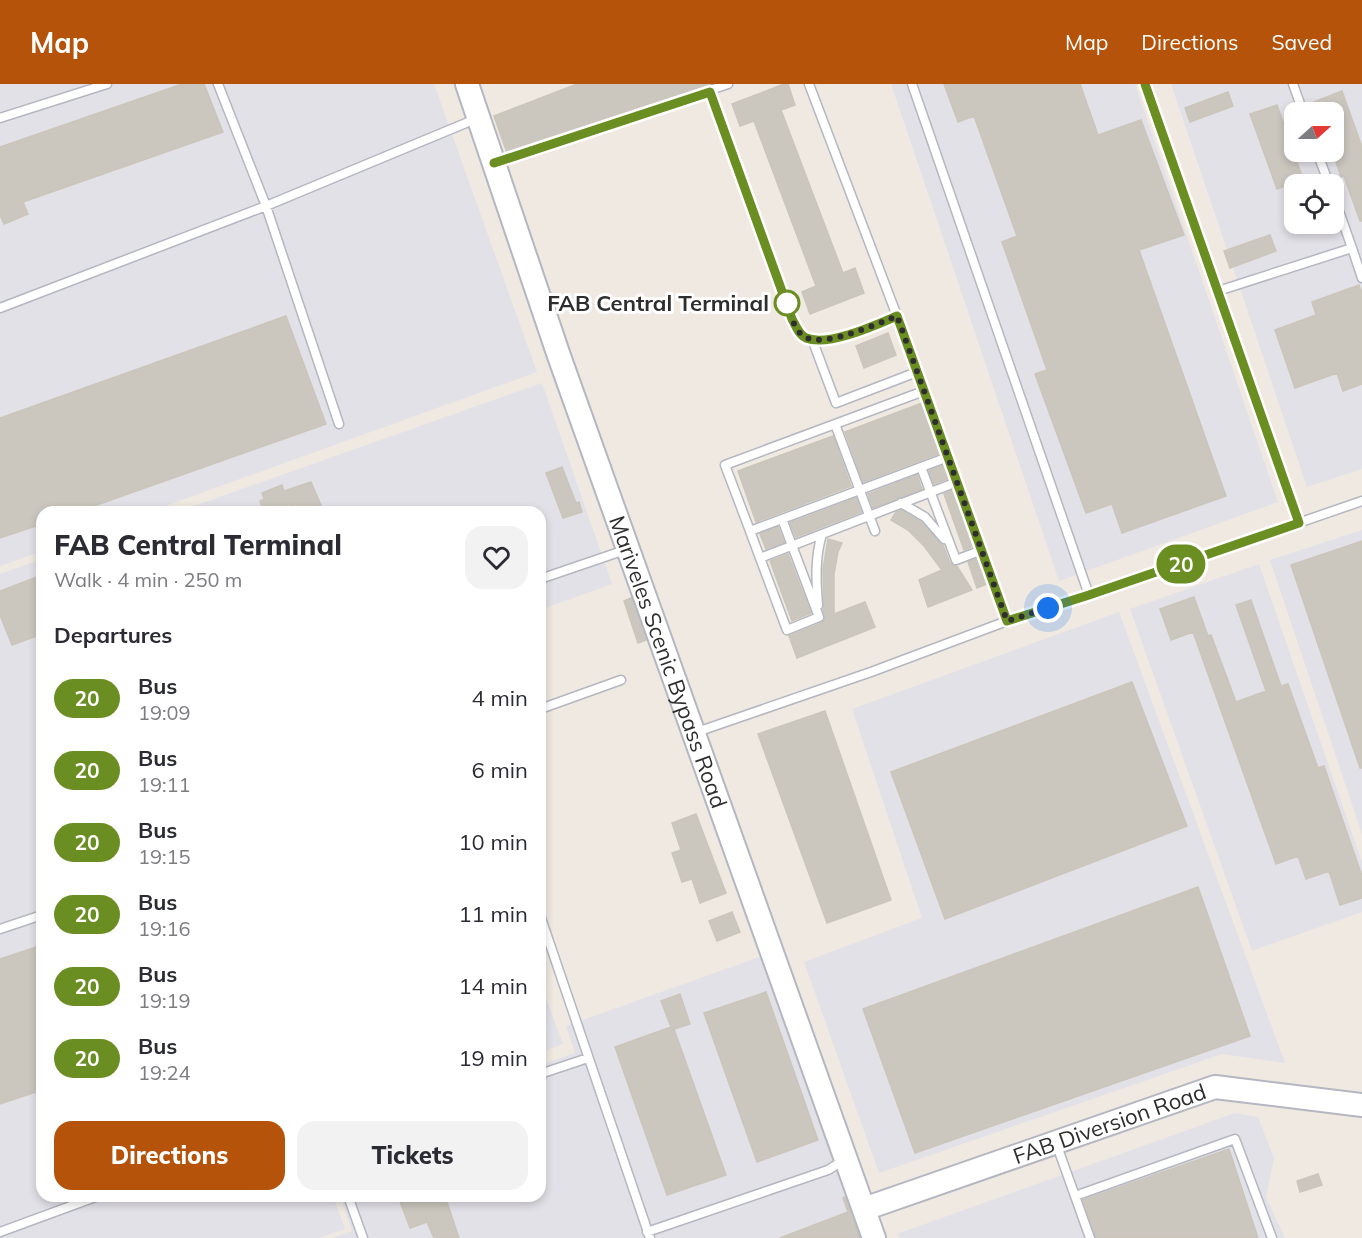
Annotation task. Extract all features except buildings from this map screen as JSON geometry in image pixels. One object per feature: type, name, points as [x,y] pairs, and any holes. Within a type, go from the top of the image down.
[{"type":"main road","name":"Mariveles Scenic Bypass Road","points":[[467,84],[559,356],[874,1238]]},
{"type":"main road","name":"FAB Diversion Road","points":[[864,1209],[1215,1087],[1362,1105]]},
{"type":"lane","points":[[0,118],[107,84]]},
{"type":"lane","points":[[218,84],[266,206],[339,424]]},
{"type":"lane","points":[[494,163],[710,92],[728,84]]},
{"type":"lane","points":[[809,84],[897,316],[1007,621]]},
{"type":"lane","points":[[912,84],[1089,595]]},
{"type":"lane","points":[[1145,84],[1299,523]]},
{"type":"lane","points":[[1293,84],[1299,102]]},
{"type":"lane","points":[[710,92],[798,331],[804,337],[820,340],[869,328],[897,316]]},
{"type":"lane","points":[[0,308],[266,206],[478,117]]},
{"type":"lane","points":[[1344,225],[1362,278]]},
{"type":"lane","points":[[1218,291],[1352,248]]},
{"type":"lane","points":[[812,339],[836,403],[917,372]]},
{"type":"lane","points":[[819,617],[787,630],[725,465],[924,391]]},
{"type":"lane","points":[[835,424],[875,531]]},
{"type":"lane","points":[[750,531],[948,457]]},
{"type":"lane","points":[[921,467],[956,560]]},
{"type":"lane","points":[[760,558],[957,482]]},
{"type":"lane","points":[[694,734],[1007,621],[1362,501]]},
{"type":"lane","points":[[901,503],[924,517],[941,534],[956,560]]},
{"type":"lane","points":[[782,519],[819,617]]},
{"type":"lane","points":[[819,617],[816,578],[818,549],[822,534]]},
{"type":"lane","points":[[546,577],[628,549]]},
{"type":"lane","points":[[956,560],[982,550]]},
{"type":"lane","points":[[546,706],[621,680]]},
{"type":"lane","points":[[0,929],[36,917]]},
{"type":"lane","points":[[546,933],[648,1235],[828,1170],[847,1158]]},
{"type":"lane","points":[[546,1072],[588,1058]]},
{"type":"lane","points":[[1075,1196],[1235,1139],[1272,1238]]},
{"type":"lane","points":[[1056,1142],[1090,1238]]},
{"type":"lane","points":[[0,1232],[82,1202]]},
{"type":"lane","points":[[350,1202],[363,1238]]},
{"type":"shaded area","points":[[0,84],[434,84],[537,372],[165,506],[36,506],[36,553],[0,566]]},
{"type":"shaded area","points":[[891,84],[1135,84],[1278,502],[1059,581]]},
{"type":"shaded area","points":[[1171,84],[1362,84],[1362,469],[1307,487]]},
{"type":"shaded area","points":[[542,383],[612,584],[546,608],[546,506],[194,506]]},
{"type":"shaded area","points":[[1362,530],[1362,834],[1270,560]]},
{"type":"shaded area","points":[[36,561],[36,1202],[335,1202],[345,1229],[319,1238],[0,1238],[0,574]]},
{"type":"shaded area","points":[[1259,564],[1362,862],[1362,912],[1252,951],[1130,609]]},
{"type":"shaded area","points":[[1119,612],[1285,1063],[1222,1054],[879,1173],[804,962],[922,918],[852,709]]},
{"type":"shaded area","points":[[765,955],[864,1238],[332,1238],[352,1231],[342,1202],[546,1202],[546,1063],[575,1053],[566,1026]]},
{"type":"shaded area","points":[[546,998],[563,1044],[546,1050]]},
{"type":"shaded area","points":[[1235,1113],[1258,1117],[1274,1158],[1266,1197],[1285,1238],[899,1238],[897,1234]]},
{"type":"bus line","name":"20","points":[[494,163],[710,92],[798,331],[804,337],[820,340],[869,328],[897,316],[1007,621],[1299,523],[1145,84]]},
{"type":"place","name":"FAB Central Terminal","points":[[787,303]]},
{"type":"route","points":[[787,303],[798,331],[804,337],[820,340],[869,328],[897,316],[1007,621],[1048,608]]}]
